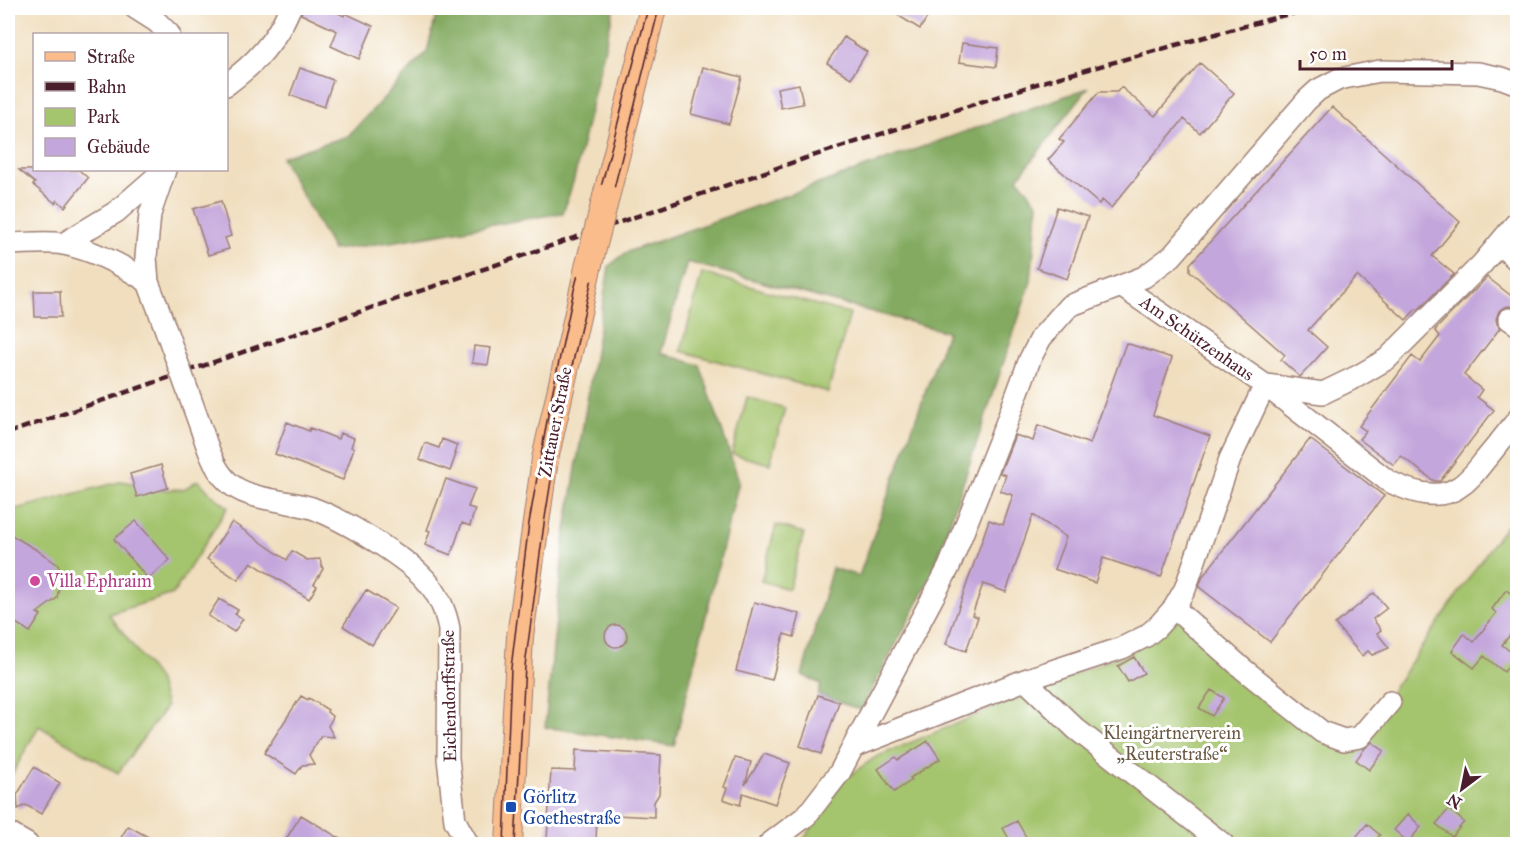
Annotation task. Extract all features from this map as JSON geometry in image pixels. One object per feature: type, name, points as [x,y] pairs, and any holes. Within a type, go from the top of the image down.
[{"type":"main road","name":"Zittauer Straße","points":[[509,844],[520,636],[546,459],[588,268],[653,8]]},
{"type":"street","points":[[135,8],[169,33]]},
{"type":"street","points":[[228,84],[247,70],[272,42],[290,8]]},
{"type":"street","points":[[1121,285],[1144,277],[1172,256],[1307,100],[1318,90],[1339,79],[1380,71],[1478,73],[1518,84]]},
{"type":"street","points":[[63,244],[116,213],[164,171]]},
{"type":"street","name":"Eichendorffstraße","points":[[165,171],[150,214],[146,257],[148,282],[215,466],[232,485],[246,493],[311,508],[355,528],[404,560],[422,575],[434,590],[446,613],[449,629],[448,758],[455,821],[468,844]]},
{"type":"street","points":[[1265,385],[1323,393],[1387,359],[1482,264],[1518,222]]},
{"type":"street","points":[[8,244],[63,244],[121,265],[148,282]]},
{"type":"street","points":[[1499,244],[1518,261]]},
{"type":"street","name":"Am Schützenhaus","points":[[769,844],[806,816],[840,772],[853,747],[949,567],[1030,359],[1041,338],[1069,306],[1121,285],[1265,385],[1230,459],[1185,589],[1174,608],[1157,627],[1146,636],[1122,648],[1025,680],[853,747]]},
{"type":"street","points":[[1265,385],[1388,481],[1404,489],[1425,494],[1442,494],[1457,489],[1469,479],[1518,420]]},
{"type":"street","points":[[1174,608],[1243,669],[1322,732],[1344,740],[1360,737],[1390,702]]},
{"type":"street","points":[[1025,680],[1076,729],[1223,844]]},
{"type":"street","points":[[8,833],[27,844]]},
{"type":"green space","points":[[438,8],[614,8],[574,179],[563,213],[419,238],[333,250],[281,157],[348,136],[427,52]]},
{"type":"green space","points":[[1088,88],[1018,178],[1038,204],[1031,281],[931,578],[861,710],[818,695],[821,684],[802,675],[832,568],[859,576],[947,332],[687,262],[661,353],[700,365],[739,481],[674,746],[545,727],[564,542],[609,266],[627,252]]},
{"type":"green space","points":[[702,273],[850,314],[828,392],[681,351]]},
{"type":"green space","points":[[747,397],[785,408],[770,464],[732,454]]},
{"type":"green space","points":[[198,480],[228,507],[173,594],[109,614],[158,679],[166,707],[118,773],[39,726],[8,782],[8,511],[123,481],[158,490],[184,489]]},
{"type":"green space","name":"Kleingärtnerverein „Reuterstraße“","points":[[1517,512],[1517,844],[808,844],[804,839],[844,779],[876,757],[1133,650],[1181,616],[1322,734],[1360,737],[1493,543]]},
{"type":"green space","points":[[776,525],[804,533],[789,589],[761,581]]},
{"type":"building","points":[[303,8],[328,8],[373,26],[359,59],[331,46],[337,31],[301,14]]},
{"type":"building","points":[[886,8],[933,8],[920,29]]},
{"type":"building","points":[[844,37],[867,52],[851,78],[827,63]]},
{"type":"building","points":[[962,43],[998,48],[996,67],[959,62]]},
{"type":"building","points":[[1200,63],[1234,93],[1200,133],[1184,119],[1111,208],[1102,200],[1099,204],[1048,160],[1064,142],[1059,139],[1099,92],[1117,92],[1121,87],[1155,116]]},
{"type":"building","points":[[703,67],[742,77],[729,124],[691,114]]},
{"type":"building","points":[[300,68],[333,80],[324,107],[290,95]]},
{"type":"building","points":[[799,84],[803,104],[781,108],[777,88]]},
{"type":"building","points":[[1332,107],[1460,222],[1432,256],[1454,274],[1406,320],[1357,276],[1308,330],[1327,347],[1300,377],[1281,360],[1285,355],[1190,271],[1190,264]]},
{"type":"building","points":[[19,170],[80,171],[88,178],[65,207],[57,200],[55,203],[33,185],[35,183]]},
{"type":"building","points":[[221,201],[231,236],[225,238],[229,249],[208,255],[193,209]]},
{"type":"building","points":[[1057,207],[1088,217],[1067,279],[1037,268]]},
{"type":"building","points":[[1487,277],[1518,301],[1515,308],[1509,306],[1499,311],[1496,319],[1500,328],[1464,375],[1482,390],[1477,397],[1494,410],[1440,481],[1434,481],[1401,456],[1394,465],[1359,439],[1366,431],[1359,426],[1412,356],[1420,362],[1440,336],[1435,330]]},
{"type":"building","points":[[34,291],[60,291],[61,317],[35,317]]},
{"type":"building","points":[[1126,343],[1172,358],[1153,415],[1210,436],[1161,577],[1103,558],[1095,583],[1054,569],[1066,537],[1033,515],[1006,592],[983,584],[972,615],[978,617],[966,651],[946,644],[989,520],[1003,525],[1013,495],[1000,491],[1006,475],[1000,473],[1015,435],[1033,441],[1038,425],[1090,444]]},
{"type":"building","points":[[474,346],[491,348],[488,365],[472,363]]},
{"type":"building","points":[[287,422],[338,439],[340,433],[354,438],[351,447],[354,448],[343,480],[275,454]]},
{"type":"building","points":[[442,439],[457,445],[450,471],[419,459],[425,443],[439,448]]},
{"type":"building","points":[[1310,439],[1384,496],[1270,642],[1199,587],[1203,576]]},
{"type":"building","points":[[161,465],[168,488],[137,497],[130,474]]},
{"type":"building","points":[[446,479],[475,489],[468,507],[475,509],[470,526],[462,523],[451,555],[425,545],[430,531],[427,530]]},
{"type":"building","points":[[136,521],[170,560],[148,579],[114,539]]},
{"type":"building","points":[[232,522],[287,560],[292,551],[307,560],[320,559],[323,569],[314,584],[317,586],[309,599],[251,562],[238,580],[207,559]]},
{"type":"building","name":"Villa Ephraim","points":[[8,533],[40,552],[67,575],[59,587],[57,598],[37,613],[41,615],[30,632],[8,618]]},
{"type":"building","points":[[366,590],[396,608],[372,645],[343,626]]},
{"type":"building","points":[[1506,590],[1518,598],[1518,625],[1502,645],[1516,656],[1504,672],[1484,656],[1474,668],[1452,651],[1464,634],[1474,642],[1496,613],[1492,609]]},
{"type":"building","points":[[1374,593],[1387,608],[1373,619],[1381,630],[1377,633],[1389,648],[1372,655],[1368,651],[1362,656],[1335,624]]},
{"type":"building","points":[[219,599],[238,610],[235,614],[243,619],[234,632],[208,616]]},
{"type":"building","points":[[754,602],[800,614],[794,637],[784,634],[772,680],[736,671]]},
{"type":"building","points":[[616,625],[624,628],[627,636],[624,644],[616,647],[608,644],[605,636],[608,628]]},
{"type":"building","points":[[1134,657],[1144,673],[1128,682],[1118,666]]},
{"type":"building","points":[[1211,690],[1224,698],[1212,716],[1199,708]]},
{"type":"building","points":[[818,695],[839,702],[821,754],[800,746]]},
{"type":"building","points":[[301,696],[308,700],[309,698],[328,710],[327,712],[333,717],[328,726],[334,737],[321,736],[309,755],[314,764],[302,765],[296,774],[264,753]]},
{"type":"building","points":[[928,741],[940,759],[910,778],[912,780],[894,792],[878,769],[896,757],[898,760]]},
{"type":"building","points":[[1372,742],[1384,751],[1369,770],[1356,760]]},
{"type":"building","points":[[576,750],[661,755],[659,794],[654,802],[654,817],[597,814],[596,843],[547,840],[551,770],[575,771]]},
{"type":"building","points":[[764,754],[790,763],[775,804],[743,793],[740,805],[723,799],[727,788],[724,787],[735,758],[751,762],[745,785]]},
{"type":"building","points":[[34,767],[60,783],[41,814],[26,805],[18,809],[17,795]]},
{"type":"building","points":[[1449,809],[1464,822],[1452,837],[1436,824]]},
{"type":"building","points":[[1408,814],[1421,827],[1408,842],[1394,830]]},
{"type":"building","points":[[301,815],[349,844],[283,844]]},
{"type":"building","points":[[1017,821],[1030,844],[1012,844],[1003,828]]},
{"type":"building","points":[[1367,824],[1380,835],[1372,844],[1350,844]]},
{"type":"building","points":[[128,826],[161,844],[117,844]]},
{"type":"tram line","points":[[504,844],[511,668],[529,523],[550,404],[574,290],[648,8]]},
{"type":"tram line","points":[[515,844],[525,666],[563,406],[595,265],[659,8]]},
{"type":"railway","points":[[8,433],[803,159],[1046,81],[1281,16],[1320,8]]},
{"type":"place","name":"Villa Ephraim","points":[[35,581]]},
{"type":"place","name":"Görlitz Goethestraße","points":[[511,807]]}]
